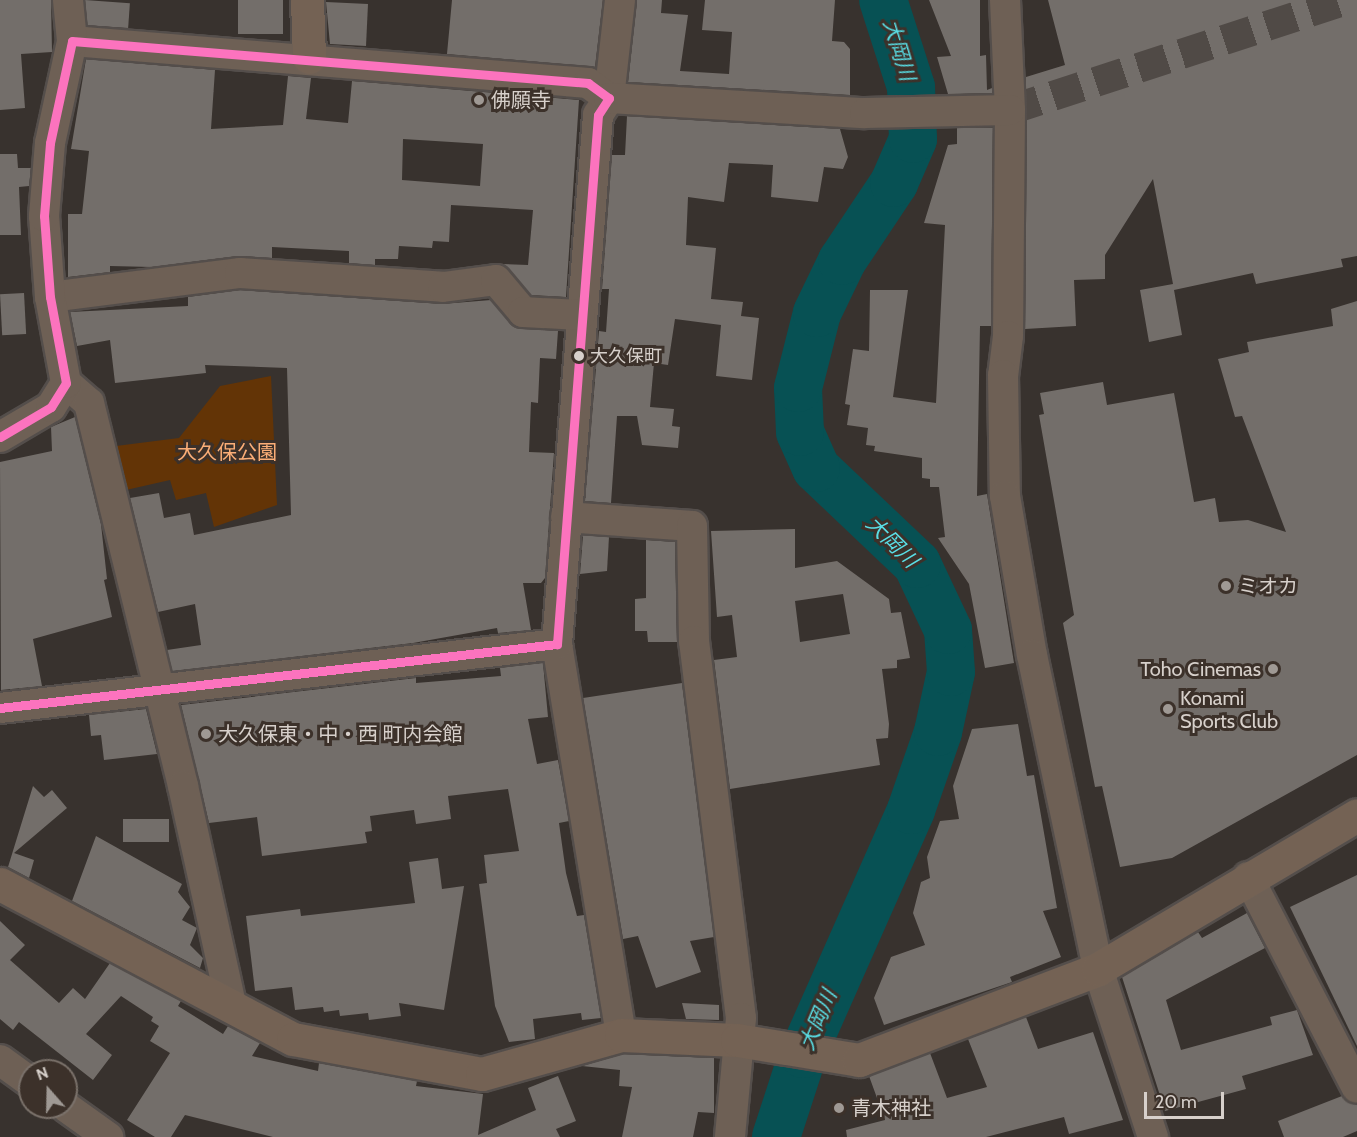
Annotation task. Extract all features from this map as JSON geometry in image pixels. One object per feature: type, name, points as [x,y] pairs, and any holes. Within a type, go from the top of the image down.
[{"type":"street","points":[[68,0],[72,41],[50,143],[44,216],[50,297],[66,383],[89,403],[158,687],[231,1005]]},
{"type":"street","points":[[308,0],[309,57]]},
{"type":"street","points":[[620,0],[609,98],[598,115],[580,315],[557,644],[621,1035]]},
{"type":"street","points":[[1005,0],[1010,110],[1008,336],[1003,375],[1005,496],[1032,655],[1098,969],[1153,1137]]},
{"type":"street","points":[[72,41],[309,57],[588,83],[609,98],[865,113],[948,115],[1010,110]]},
{"type":"street","points":[[50,297],[240,273],[443,287],[496,279],[523,312],[580,315]]},
{"type":"street","points":[[0,437],[51,407],[66,383]]},
{"type":"street","points":[[566,517],[692,526],[694,641],[741,1018],[736,1040],[730,1137]]},
{"type":"street","points":[[0,708],[158,687],[557,644]]},
{"type":"street","points":[[0,884],[293,1039],[482,1074],[621,1035],[736,1040],[844,1060],[859,1060],[1098,969],[1248,877],[1357,816]]},
{"type":"street","points":[[1248,877],[1357,1088]]},
{"type":"street","points":[[0,1060],[18,1073]]},
{"type":"street","points":[[78,1116],[108,1137]]},
{"type":"green space","name":"大久保公園","points":[[271,376],[277,505],[214,527],[206,493],[176,500],[170,480],[126,490],[116,446],[179,438],[220,386]]},
{"type":"building","points":[[0,0],[51,0],[52,52],[21,54],[25,108],[0,110]]},
{"type":"building","points":[[85,0],[130,3],[128,28],[83,25]]},
{"type":"building","points":[[238,0],[283,0],[283,34],[238,34]]},
{"type":"building","points":[[452,0],[603,0],[595,67],[447,54]]},
{"type":"building","points":[[637,0],[662,0],[661,13],[688,15],[680,71],[729,74],[732,32],[702,30],[705,0],[835,0],[832,41],[844,42],[850,49],[850,95],[628,82]]},
{"type":"building","points":[[929,0],[980,0],[980,56],[986,55],[987,90],[992,88],[992,93],[948,94],[937,57],[951,56]]},
{"type":"building","points":[[1048,0],[1357,0],[1357,256],[1341,259],[1343,267],[1256,284],[1253,273],[1174,290],[1182,335],[1149,342],[1140,290],[1173,284],[1153,179],[1105,255],[1105,279],[1074,280],[1076,326],[1025,329],[1026,77],[1065,65]]},
{"type":"building","points":[[326,2],[368,4],[366,46],[330,44]]},
{"type":"building","points":[[86,59],[215,70],[211,129],[283,125],[288,76],[311,78],[306,119],[348,123],[352,81],[579,100],[566,297],[531,295],[502,264],[528,265],[533,210],[451,205],[449,242],[433,241],[432,248],[399,246],[398,259],[375,259],[375,265],[349,263],[349,251],[272,247],[272,258],[238,256],[152,267],[110,266],[110,272],[68,277],[68,214],[82,214],[89,151],[71,149]],"holes":[[[403,139],[483,144],[480,186],[402,180]]]},
{"type":"building","points":[[627,116],[840,129],[848,157],[843,169],[824,167],[818,202],[771,197],[773,165],[729,163],[724,202],[688,197],[686,245],[716,248],[711,299],[743,302],[741,316],[759,318],[752,380],[716,376],[721,325],[675,319],[668,365],[654,363],[650,407],[674,409],[672,426],[680,427],[678,448],[642,445],[637,416],[617,416],[611,503],[585,501],[599,331],[606,332],[609,289],[602,289],[612,155],[625,155]]},
{"type":"building","points":[[957,128],[993,128],[991,326],[980,326],[977,496],[987,494],[1014,663],[985,668],[969,584],[938,538],[945,537],[939,487],[930,487],[930,479],[922,478],[922,458],[874,451],[875,446],[866,445],[868,428],[847,425],[850,405],[845,404],[853,349],[869,351],[870,290],[908,290],[893,397],[936,403],[945,225],[924,223],[948,145],[957,144]]},
{"type":"building","points":[[0,154],[17,154],[18,168],[31,168],[29,186],[19,187],[21,235],[0,235]]},
{"type":"building","points":[[240,290],[442,304],[491,300],[516,328],[558,331],[556,359],[540,358],[538,403],[531,402],[529,452],[554,453],[545,578],[541,583],[523,583],[531,630],[498,633],[497,628],[413,643],[172,671],[167,650],[201,645],[195,604],[158,612],[130,498],[159,493],[164,518],[190,513],[194,535],[291,515],[287,368],[205,365],[206,373],[115,383],[110,340],[77,346],[70,312],[188,306],[188,297]]},
{"type":"building","points":[[24,293],[26,334],[2,335],[0,294]]},
{"type":"building","name":"ミオカ","points":[[1357,301],[1357,755],[1172,858],[1120,867],[1102,786],[1095,787],[1063,623],[1074,615],[1039,415],[1044,414],[1040,393],[1103,382],[1107,405],[1174,393],[1194,502],[1215,498],[1219,522],[1248,520],[1286,532],[1242,416],[1235,417],[1218,359],[1249,352],[1247,342],[1333,326],[1331,309]]},
{"type":"building","points":[[75,417],[101,524],[107,579],[104,580],[112,617],[33,639],[42,686],[1,690],[0,462],[52,451],[51,427]]},
{"type":"building","points":[[795,529],[795,568],[837,561],[889,599],[891,613],[901,612],[910,658],[897,660],[897,668],[882,669],[889,724],[888,738],[876,739],[880,765],[730,789],[714,660],[737,657],[732,615],[717,617],[711,531]],"holes":[[[843,594],[850,634],[800,642],[795,601]]]},
{"type":"building","points":[[583,535],[609,537],[607,571],[580,574]]},
{"type":"building","points":[[646,540],[675,542],[677,642],[648,642],[647,631],[635,631],[635,599],[646,598]]},
{"type":"building","points":[[543,663],[548,717],[528,719],[537,764],[558,760],[569,821],[559,823],[566,873],[577,916],[584,915],[601,1018],[582,1020],[581,1013],[533,1019],[535,1039],[509,1042],[495,1006],[479,884],[487,883],[484,855],[519,851],[508,789],[448,796],[451,819],[416,824],[414,810],[370,816],[372,831],[365,832],[367,843],[262,856],[257,817],[209,823],[181,705],[416,678],[416,683],[501,676],[500,668]]},
{"type":"building","points":[[682,683],[714,937],[690,941],[701,972],[656,988],[638,936],[623,939],[583,698]]},
{"type":"building","points":[[146,709],[157,754],[104,760],[101,735],[91,736],[89,715]]},
{"type":"building","points":[[1018,724],[1027,776],[1034,775],[1057,908],[1043,911],[1061,957],[1010,977],[1012,982],[884,1025],[874,998],[891,957],[925,945],[913,913],[921,882],[930,878],[927,857],[940,821],[959,819],[953,786],[972,729]]},
{"type":"building","points":[[33,786],[44,797],[52,790],[67,808],[14,853],[34,860],[29,878],[8,867]]},
{"type":"building","points":[[123,819],[169,819],[169,842],[123,842]]},
{"type":"building","points":[[96,836],[182,884],[178,892],[190,907],[182,920],[197,928],[190,945],[203,958],[200,968],[72,901]]},
{"type":"building","points":[[438,858],[442,889],[464,886],[444,1010],[399,1003],[401,1016],[369,1020],[368,1013],[340,1016],[339,1010],[324,1012],[323,1007],[295,1010],[292,987],[255,991],[246,916],[300,909],[301,916],[415,903],[409,862]]},
{"type":"building","points":[[1357,875],[1357,1046],[1290,907]]},
{"type":"building","points":[[1247,913],[1265,948],[1166,1000],[1181,1050],[1272,1025],[1270,1017],[1297,1010],[1313,1055],[1242,1076],[1246,1089],[1165,1111],[1122,977],[1198,932],[1202,938]]},
{"type":"building","points":[[0,921],[25,945],[10,960],[59,1003],[73,988],[85,999],[110,963],[181,1001],[178,1006],[223,1034],[228,1026],[260,1043],[252,1056],[318,1071],[319,1063],[417,1081],[416,1086],[483,1094],[478,1135],[536,1110],[528,1088],[558,1076],[576,1121],[556,1129],[560,1137],[273,1137],[185,1115],[171,1137],[155,1137],[127,1120],[170,1053],[150,1041],[159,1026],[151,1021],[153,1017],[121,996],[86,1034],[112,1055],[93,1080],[78,1068],[78,1059],[66,1059],[19,1022],[13,1030],[0,1019]]},
{"type":"building","points":[[682,1003],[719,1005],[719,1020],[686,1019]]},
{"type":"building","points":[[1026,1017],[1038,1049],[1093,1032],[1123,1120],[1069,1134],[1064,1117],[986,1137],[847,1137],[846,1130],[885,1120],[869,1076],[930,1053],[947,1098],[987,1087],[968,1039]]},
{"type":"building","points":[[623,1054],[714,1058],[714,1113],[698,1112],[693,1137],[622,1137],[632,1087],[619,1086],[620,1070],[582,1066]]},
{"type":"building","points":[[1342,1096],[1357,1105],[1357,1131],[1343,1137],[1284,1137],[1278,1121]]},
{"type":"waterway","name":"大岡川","points":[[776,1137],[803,1054],[911,810],[938,732],[951,672],[948,630],[917,564],[816,468],[800,432],[798,388],[817,313],[842,261],[894,183],[913,139],[911,87],[883,0]]},
{"type":"tunnel","points":[[1010,110],[1347,0]]},
{"type":"transit line","points":[[0,437],[51,407],[66,383],[50,297],[44,216],[50,143],[72,41],[588,83],[609,98],[598,115],[557,644],[0,708]]},
{"type":"place","name":"佛願寺","points":[[479,100]]},
{"type":"place","name":"大久保町","points":[[579,356]]},
{"type":"place","name":"ミオカ","points":[[1226,586]]},
{"type":"place","name":"Toho Cinemas","points":[[1273,669]]},
{"type":"place","name":"Konami Sports Club","points":[[1168,709]]},
{"type":"place","name":"大久保東・中・西 町内会館","points":[[206,734]]},
{"type":"place","name":"青木神社","points":[[839,1108]]}]
